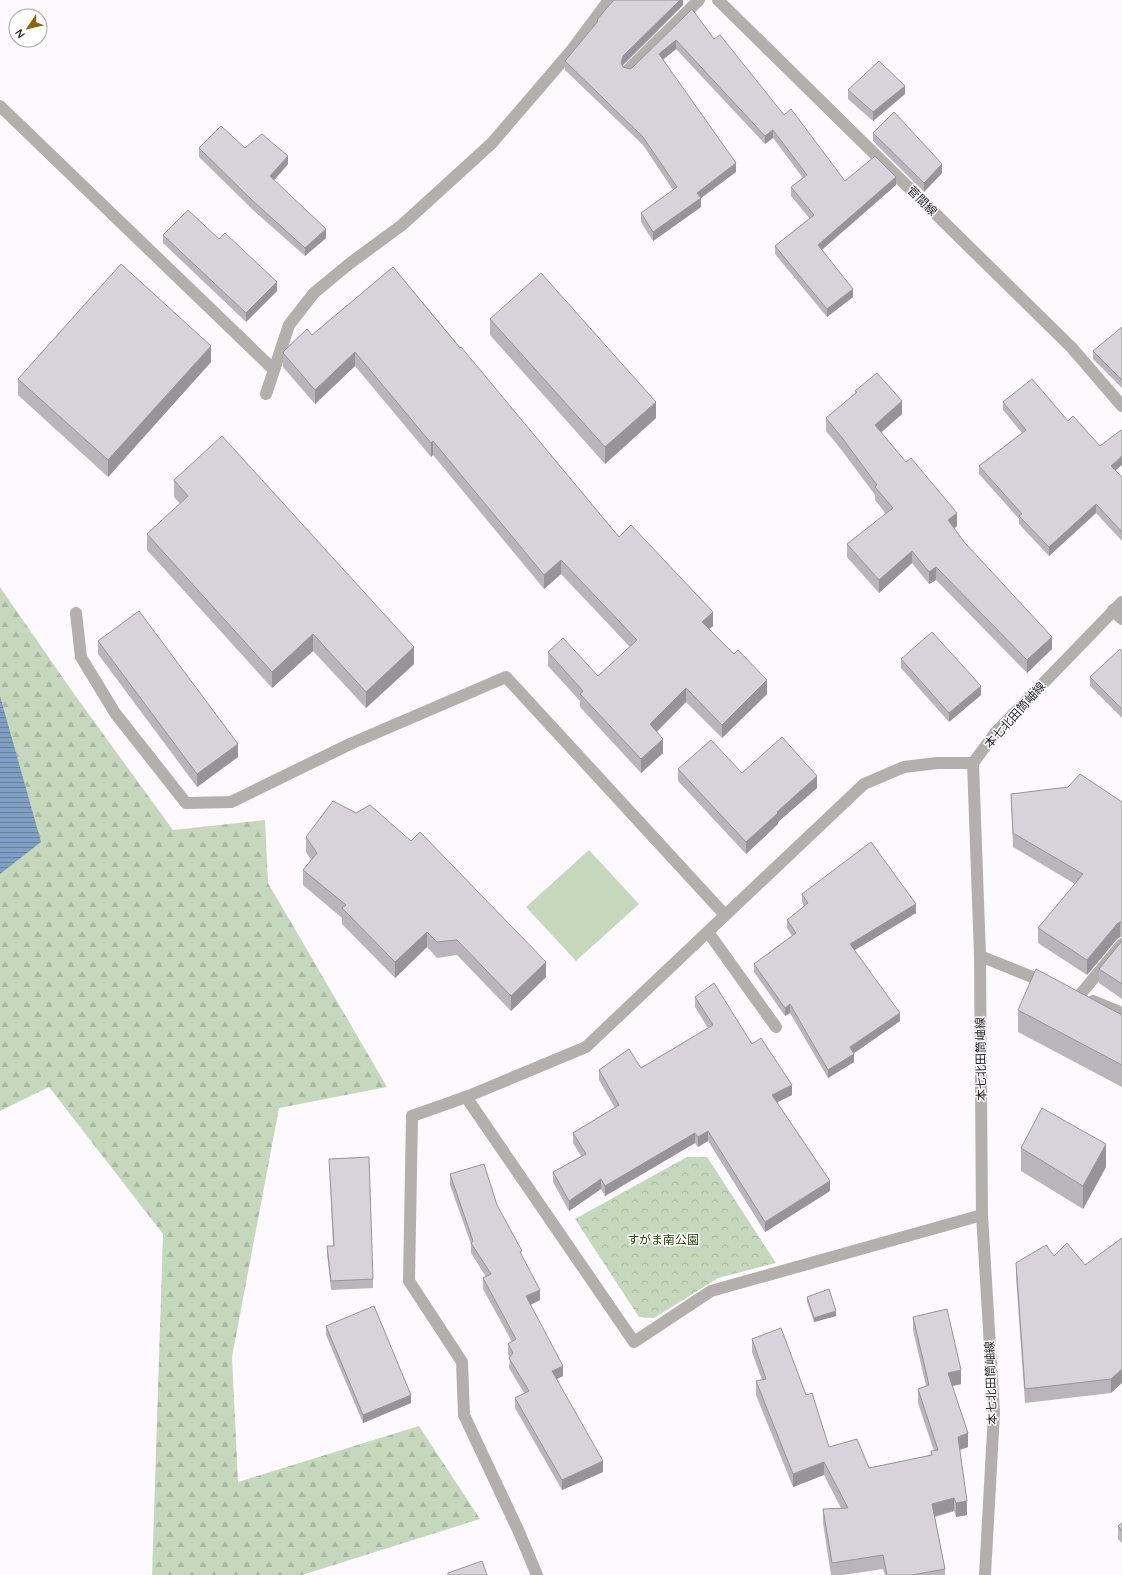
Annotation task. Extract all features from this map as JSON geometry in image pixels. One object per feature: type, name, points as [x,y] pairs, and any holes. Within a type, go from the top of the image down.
[{"type":"street","points":[[266,394],[289,325],[314,293],[349,264],[402,225],[492,143],[571,51],[609,0]]},
{"type":"street","points":[[628,70],[699,0]]},
{"type":"street","name":"菅間線","points":[[718,0],[1072,348],[1122,406]]},
{"type":"street","points":[[0,106],[274,370]]},
{"type":"street","points":[[1118,606],[1122,619]]},
{"type":"street","name":"本七北田筒岫線","points":[[985,1575],[994,1413],[982,1215],[980,956],[973,764],[996,732],[1118,606]]},
{"type":"street","points":[[76,613],[81,657],[115,713],[186,803],[231,802],[350,744],[506,677],[725,915]]},
{"type":"street","points":[[537,1575],[519,1532],[464,1415],[462,1362],[409,1281],[412,1116],[466,1097],[586,1047],[864,784],[904,767],[937,763],[973,764]]},
{"type":"street","points":[[708,932],[776,1027]]},
{"type":"street","points":[[1122,944],[1075,994],[1122,1013]]},
{"type":"street","points":[[980,956],[1057,987]]},
{"type":"street","points":[[466,1097],[634,1342],[711,1292],[982,1215]]},
{"type":"green space","points":[[0,587],[74,694],[173,830],[265,820],[268,883],[387,1087],[279,1108],[232,1357],[238,1482],[419,1426],[480,1519],[302,1575],[152,1575],[163,1234],[49,1087],[0,1111]]},
{"type":"green space","points":[[589,850],[639,904],[576,961],[526,907]]},
{"type":"green space","name":"すがま南公園","points":[[687,1157],[707,1157],[776,1263],[718,1278],[654,1318],[639,1317],[575,1219]]},
{"type":"water","points":[[0,696],[41,842],[0,874]]},
{"type":"building","points":[[614,0],[680,0],[623,56],[621,63],[623,67],[630,69],[633,67],[692,9],[714,39],[720,35],[784,115],[791,109],[845,181],[875,156],[896,177],[818,245],[853,289],[827,309],[775,246],[814,215],[791,187],[807,175],[773,130],[765,136],[676,40],[659,54],[736,163],[697,193],[701,198],[653,232],[641,213],[677,187],[643,137],[565,61]]},
{"type":"building","points":[[879,61],[905,86],[873,112],[848,90]]},
{"type":"building","points":[[894,112],[942,164],[924,183],[873,133]]},
{"type":"building","points":[[221,126],[245,148],[262,134],[288,156],[270,176],[326,229],[305,248],[253,201],[199,148]]},
{"type":"building","points":[[188,210],[219,239],[225,233],[277,282],[246,313],[163,235]]},
{"type":"building","points":[[121,264],[211,346],[108,460],[18,379]]},
{"type":"building","points":[[393,267],[619,537],[631,525],[713,612],[702,622],[734,654],[738,650],[767,680],[722,725],[686,688],[650,724],[663,739],[641,759],[580,694],[583,691],[548,652],[563,638],[598,676],[637,640],[561,560],[544,575],[433,441],[431,443],[355,352],[315,390],[283,353],[307,329],[312,335]]},
{"type":"building","points":[[541,273],[656,402],[605,447],[490,319]]},
{"type":"building","points":[[1122,327],[1122,380],[1093,351]]},
{"type":"building","points":[[877,373],[902,401],[875,425],[906,462],[911,458],[957,513],[948,520],[965,543],[1052,637],[1027,660],[936,567],[929,572],[912,551],[879,580],[847,544],[893,508],[875,487],[877,485],[826,418]]},
{"type":"building","points":[[1032,379],[1068,421],[1073,416],[1100,446],[1121,430],[1122,431],[1122,456],[1111,466],[1122,477],[1122,532],[1096,504],[1049,547],[1019,516],[1022,514],[979,466],[1026,430],[1003,402]]},
{"type":"building","points":[[222,436],[414,647],[366,692],[313,634],[272,672],[147,534],[188,496],[174,480]]},
{"type":"building","points":[[139,611],[238,744],[197,774],[98,641]]},
{"type":"building","points":[[932,632],[981,686],[949,713],[901,659]]},
{"type":"building","points":[[1120,649],[1122,651],[1122,709],[1090,677]]},
{"type":"building","points":[[782,737],[817,776],[746,842],[678,769],[711,740],[742,773]]},
{"type":"building","points":[[1080,774],[1122,802],[1122,923],[1120,922],[1117,924],[1087,960],[1038,928],[1083,874],[1013,833],[1011,794],[1068,787]]},
{"type":"building","points":[[333,801],[356,813],[370,805],[411,841],[420,832],[546,962],[511,996],[457,940],[437,942],[427,932],[395,962],[342,908],[346,905],[303,870],[317,853],[306,837]]},
{"type":"building","points":[[871,842],[916,904],[850,944],[900,1013],[850,1047],[854,1054],[828,1070],[790,1004],[785,1008],[754,964],[796,933],[787,920],[808,903],[802,894]]},
{"type":"building","points":[[1122,941],[1122,984],[1099,969]]},
{"type":"building","points":[[1036,969],[1122,1015],[1122,1065],[1018,1010]]},
{"type":"building","points":[[714,983],[752,1044],[761,1038],[792,1085],[772,1095],[830,1181],[765,1222],[708,1131],[698,1137],[695,1133],[605,1186],[601,1179],[569,1201],[553,1172],[586,1154],[573,1133],[619,1105],[599,1070],[629,1049],[641,1068],[713,1025],[695,997]]},
{"type":"building","points":[[1042,1108],[1106,1144],[1083,1186],[1021,1148]]},
{"type":"building","points":[[369,1157],[373,1279],[331,1281],[327,1246],[334,1246],[329,1159]]},
{"type":"building","points":[[484,1164],[497,1205],[522,1251],[520,1252],[540,1290],[526,1296],[563,1366],[552,1371],[603,1461],[562,1480],[515,1398],[529,1391],[509,1358],[513,1353],[508,1344],[516,1339],[483,1278],[491,1274],[471,1243],[473,1241],[450,1174]]},
{"type":"building","points":[[1122,1238],[1122,1369],[1111,1379],[1025,1389],[1016,1263],[1046,1245],[1054,1256],[1067,1243],[1085,1265]]},
{"type":"building","points":[[829,1289],[836,1311],[814,1318],[807,1297]]},
{"type":"building","points":[[374,1306],[411,1395],[363,1415],[326,1326]]},
{"type":"building","points":[[947,1309],[961,1370],[948,1373],[968,1433],[958,1437],[967,1501],[956,1503],[954,1498],[932,1504],[945,1569],[912,1575],[887,1575],[883,1555],[832,1563],[823,1509],[848,1508],[824,1462],[793,1474],[756,1381],[766,1379],[752,1339],[781,1328],[806,1395],[812,1393],[829,1447],[857,1439],[869,1468],[932,1455],[931,1451],[938,1450],[918,1389],[929,1385],[913,1317]]},
{"type":"building","points":[[1122,1523],[1122,1531],[1118,1526]]},
{"type":"building","points":[[482,1561],[487,1575],[448,1575],[448,1573]]}]
